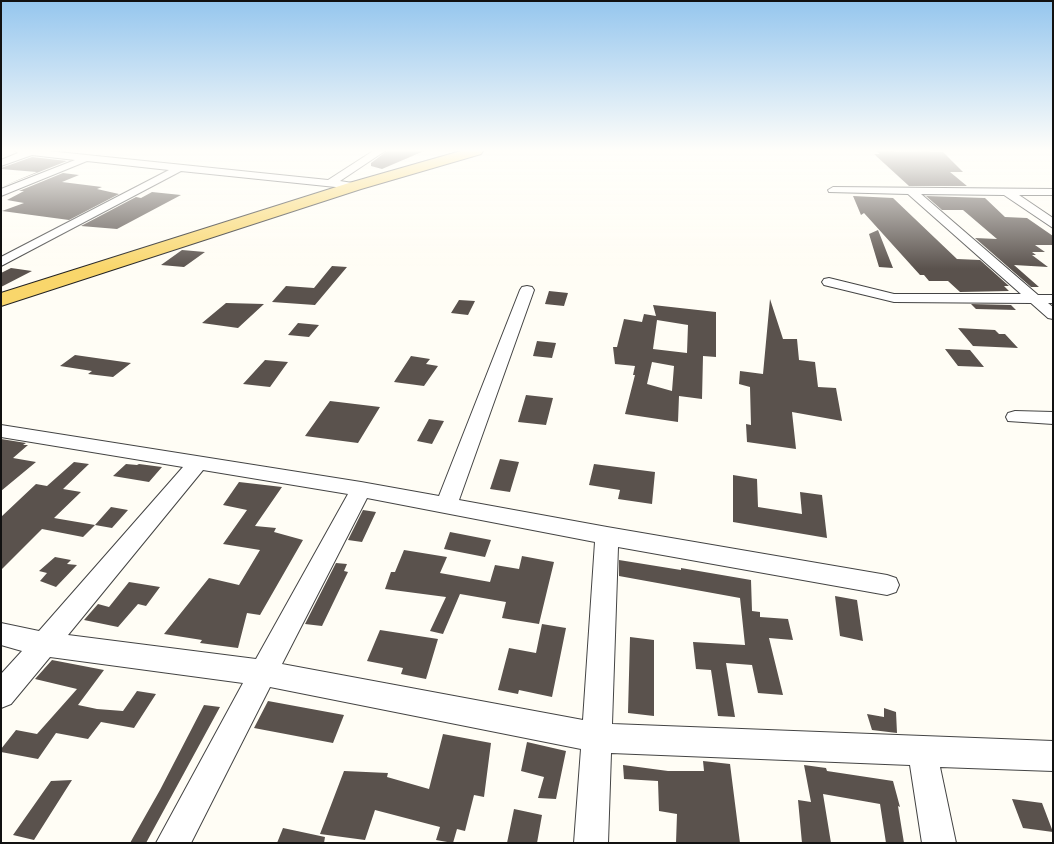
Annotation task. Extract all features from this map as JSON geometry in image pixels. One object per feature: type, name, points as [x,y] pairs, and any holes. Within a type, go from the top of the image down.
[{"type":"main road","points":[[1,300],[341,190]]},
{"type":"street","points":[[1,262],[137,190]]},
{"type":"street","points":[[863,190],[1053,192]]},
{"type":"street","points":[[911,191],[1053,315]]},
{"type":"street","points":[[1006,191],[1053,224]]},
{"type":"street","points":[[829,282],[894,298],[1053,299]]},
{"type":"street","points":[[446,505],[527,290]]},
{"type":"street","points":[[1015,417],[1053,418]]},
{"type":"street","points":[[1,431],[361,489],[607,536],[887,585]]},
{"type":"street","points":[[1,695],[198,463]]},
{"type":"street","points":[[173,843],[361,489]]},
{"type":"street","points":[[591,843],[598,738],[607,536]]},
{"type":"street","points":[[1,634],[43,644],[264,673],[598,738],[1053,756]]},
{"type":"street","points":[[922,750],[939,843]]},
{"type":"building","points":[[103,190],[119,194],[69,220],[2,211],[24,203],[7,200],[24,191],[19,191]]},
{"type":"building","points":[[152,192],[181,195],[117,229],[81,226],[136,197],[141,198]]},
{"type":"building","points":[[853,196],[893,198],[957,259],[980,260],[1009,286],[1004,286],[1009,291],[960,292],[948,281],[929,281],[924,275],[920,275],[864,213],[861,215]]},
{"type":"building","points":[[926,196],[985,198],[1005,217],[1027,218],[1053,236],[1053,245],[1035,245],[1045,252],[1032,252],[1036,255],[1032,255],[1048,267],[1014,265],[1039,287],[1031,287],[975,238],[997,239],[963,210],[942,210]]},
{"type":"building","points":[[878,230],[893,268],[879,267],[869,234]]},
{"type":"building","points":[[182,250],[205,252],[184,267],[161,265]]},
{"type":"building","points":[[332,266],[347,267],[315,305],[272,302],[286,286],[314,288]]},
{"type":"building","points":[[11,268],[32,271],[1,287],[1,273]]},
{"type":"building","points":[[549,291],[568,293],[564,306],[545,304]]},
{"type":"building","points":[[770,299],[783,339],[797,339],[799,360],[815,362],[818,387],[836,388],[842,421],[792,412],[796,449],[747,442],[746,424],[751,425],[750,387],[739,384],[740,371],[763,374]]},
{"type":"building","points":[[459,300],[475,301],[468,315],[451,313]]},
{"type":"building","points":[[226,303],[264,304],[238,328],[202,323]]},
{"type":"building","points":[[971,304],[1011,305],[1016,310],[976,309]]},
{"type":"building","points":[[653,305],[716,312],[716,357],[703,356],[702,399],[679,396],[678,422],[625,414],[635,375],[633,375],[635,366],[615,364],[613,347],[617,347],[624,319],[642,322],[644,314],[656,316]],"holes":[[[657,320],[688,325],[687,353],[653,349]],[[652,362],[674,366],[672,391],[647,384]]]},
{"type":"building","points":[[298,323],[319,325],[309,337],[288,335]]},
{"type":"building","points":[[958,328],[995,330],[999,334],[1005,334],[1018,348],[973,346]]},
{"type":"building","points":[[537,341],[556,343],[552,358],[533,356]]},
{"type":"building","points":[[945,349],[970,350],[984,367],[958,366]]},
{"type":"building","points":[[75,355],[131,363],[113,377],[88,374],[92,371],[60,366]]},
{"type":"building","points":[[411,356],[430,359],[426,364],[438,366],[424,386],[394,382]]},
{"type":"building","points":[[265,360],[288,362],[270,387],[243,384]]},
{"type":"building","points":[[526,395],[553,398],[546,425],[518,422]]},
{"type":"building","points":[[330,401],[380,407],[358,443],[305,436]]},
{"type":"building","points":[[429,419],[444,421],[432,444],[417,441]]},
{"type":"building","points":[[1,439],[26,443],[23,445],[28,445],[13,458],[36,462],[1,491]]},
{"type":"building","points":[[500,459],[519,462],[510,492],[490,489]]},
{"type":"building","points":[[74,462],[89,464],[63,489],[81,492],[54,518],[95,525],[83,537],[42,529],[1,570],[1,517],[36,484],[47,486]]},
{"type":"building","points":[[126,464],[162,467],[149,482],[113,476]]},
{"type":"building","points":[[594,464],[655,472],[652,504],[618,499],[620,490],[589,485]]},
{"type":"building","points":[[733,475],[757,479],[758,507],[802,514],[800,492],[822,495],[827,538],[733,522]]},
{"type":"building","points":[[239,482],[282,487],[255,526],[276,528],[274,532],[303,540],[260,615],[247,613],[238,648],[200,643],[202,640],[164,634],[209,578],[239,585],[260,550],[223,544],[247,510],[223,505]]},
{"type":"building","points":[[111,507],[128,510],[112,528],[95,525]]},
{"type":"building","points":[[363,510],[376,512],[362,542],[348,540]]},
{"type":"building","points":[[450,532],[491,540],[485,557],[444,549]]},
{"type":"building","points":[[404,550],[447,557],[440,573],[490,582],[495,565],[519,569],[522,556],[554,562],[539,624],[502,618],[506,602],[460,594],[443,634],[430,631],[446,597],[385,589],[391,572],[395,572]]},
{"type":"building","points":[[55,557],[71,560],[67,564],[77,565],[56,587],[40,581],[47,573],[39,571]]},
{"type":"building","points":[[619,560],[751,580],[752,611],[760,612],[760,617],[788,619],[793,640],[769,638],[783,695],[758,693],[752,665],[726,663],[735,717],[718,716],[711,670],[696,669],[693,642],[745,645],[740,598],[619,576]]},
{"type":"building","points":[[336,563],[347,564],[344,571],[348,572],[322,626],[305,624]]},
{"type":"building","points":[[129,582],[160,587],[146,606],[138,604],[118,627],[84,620],[98,604],[109,607]]},
{"type":"building","points":[[835,596],[857,600],[863,641],[840,636]]},
{"type":"building","points":[[542,624],[566,628],[552,697],[519,690],[518,694],[498,690],[509,648],[536,653]]},
{"type":"building","points":[[380,630],[438,639],[426,679],[401,674],[403,668],[367,661]]},
{"type":"building","points":[[630,637],[654,640],[654,716],[628,713]]},
{"type":"building","points":[[52,660],[104,670],[78,705],[123,711],[137,691],[156,694],[134,728],[101,722],[88,739],[56,733],[38,759],[1,752],[1,749],[16,730],[37,734],[77,689],[35,679]]},
{"type":"building","points":[[268,701],[344,715],[333,743],[254,728]]},
{"type":"building","points":[[204,705],[220,707],[146,843],[130,843],[160,790]]},
{"type":"building","points":[[884,708],[896,712],[897,733],[872,730],[867,714],[884,717]]},
{"type":"building","points":[[443,734],[491,743],[484,797],[474,795],[465,831],[457,829],[453,843],[436,840],[440,827],[375,810],[365,840],[320,834],[344,771],[388,773],[387,777],[429,789]]},
{"type":"building","points":[[527,742],[566,751],[556,799],[538,798],[544,777],[521,771]]},
{"type":"building","points":[[703,761],[730,764],[740,843],[676,843],[677,814],[659,811],[658,781],[624,779],[623,765],[668,771],[704,771]]},
{"type":"building","points":[[804,765],[826,768],[827,771],[893,781],[900,807],[898,806],[904,843],[886,843],[880,804],[823,794],[831,843],[802,843],[798,800],[811,802]]},
{"type":"building","points":[[72,780],[34,840],[13,835],[51,781]]},
{"type":"building","points":[[1012,799],[1042,803],[1053,832],[1023,828]]},
{"type":"building","points":[[514,809],[542,815],[537,843],[507,843]]},
{"type":"building","points":[[283,828],[325,837],[324,843],[277,843]]}]
